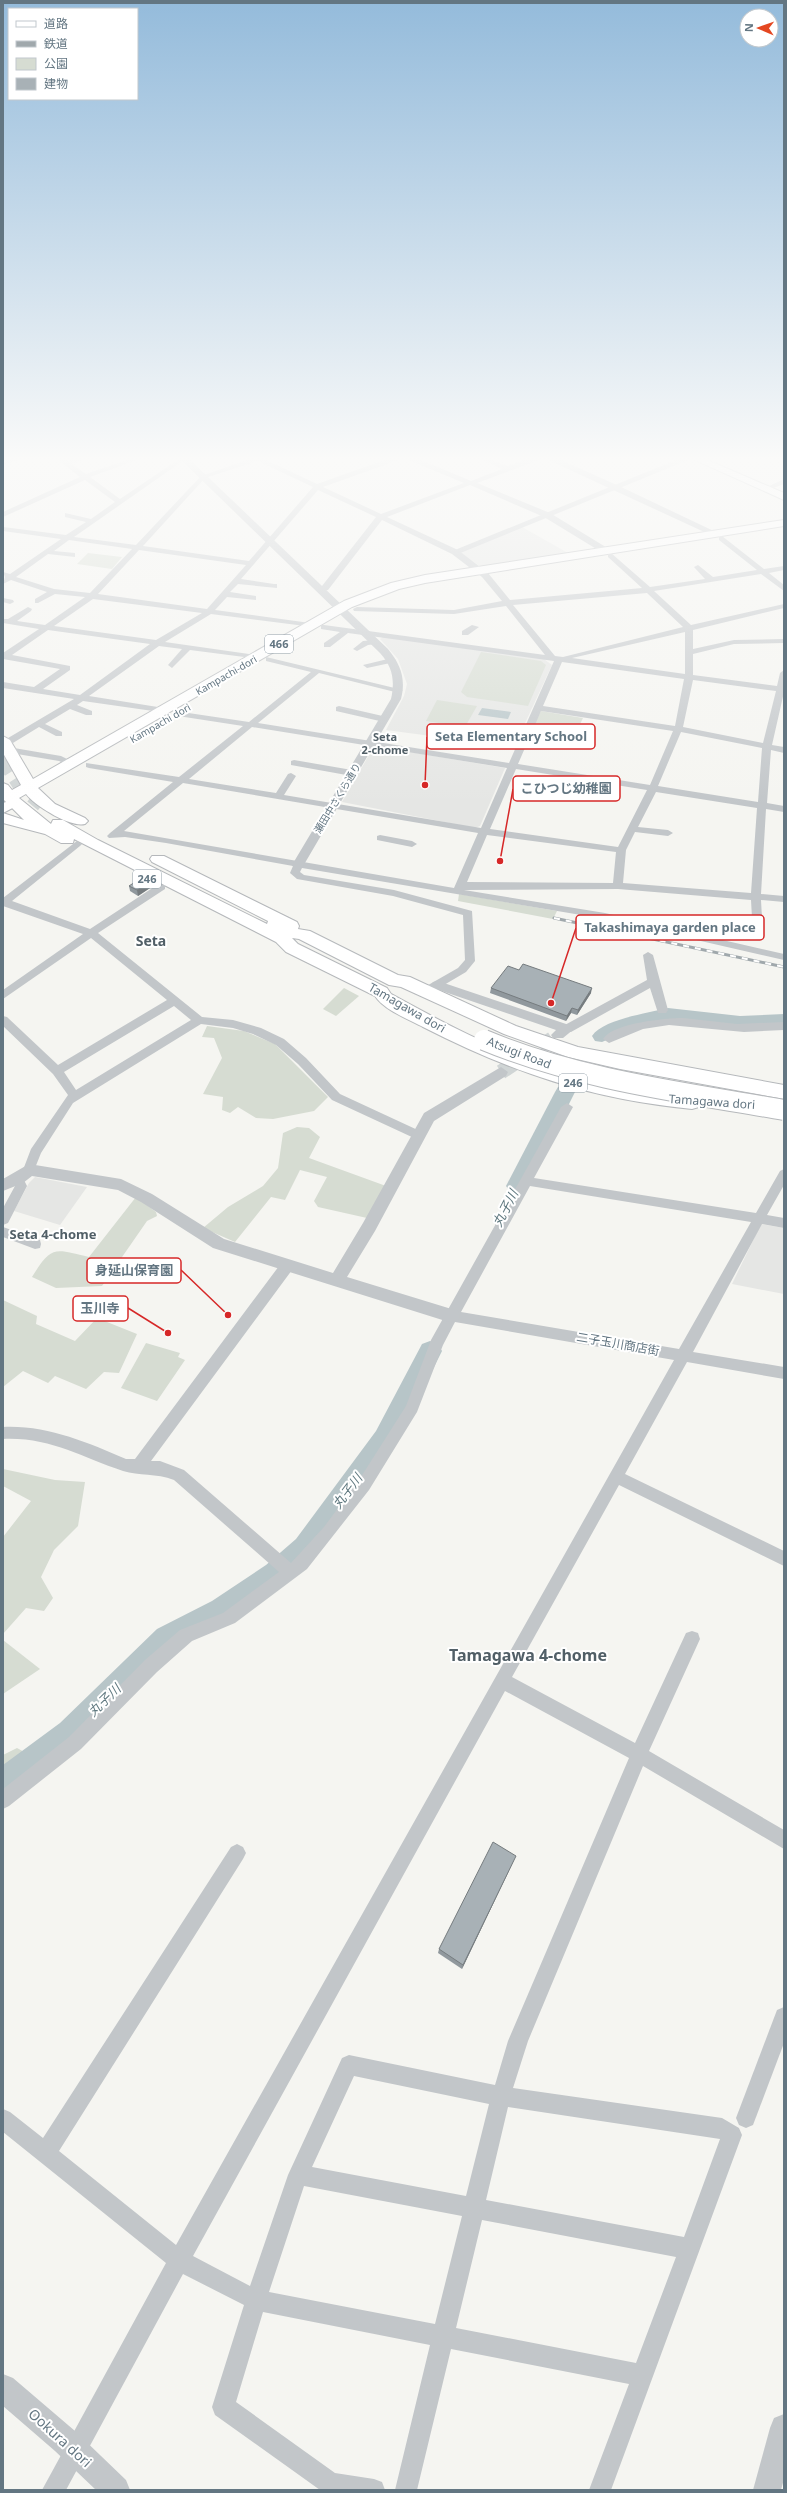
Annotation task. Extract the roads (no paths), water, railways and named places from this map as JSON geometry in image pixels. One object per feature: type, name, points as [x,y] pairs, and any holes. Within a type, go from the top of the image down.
[{"type":"highway","name":"Kampachi-dori","points":[[15,765],[35,778],[51,775],[262,658],[310,625],[347,611],[395,586],[480,572]]},
{"type":"highway","name":"Kampachi dori","points":[[7,800],[15,765],[89,765],[178,712],[262,658],[324,627],[347,611],[425,586],[481,572]]},
{"type":"highway","name":"246","points":[[7,800],[59,824],[112,836],[288,924],[298,942],[276,944],[77,844],[59,824],[50,806],[15,765]]},
{"type":"highway","points":[[3,818],[59,824]]},
{"type":"highway","name":"Tamagawa dori","points":[[59,824],[92,843],[282,938],[298,942],[388,987],[404,981],[432,988],[510,1030],[575,1053],[620,1063],[784,1092]]},
{"type":"highway","name":"Tamagawa dori","points":[[388,987],[385,998],[397,1005],[493,1055],[559,1079],[644,1098],[784,1108]]},
{"type":"highway","name":"Atsugi Road","points":[[388,987],[393,994],[487,1035],[531,1059],[598,1078],[784,1108]]},
{"type":"highway","name":"Atsugi Road","points":[[487,1035],[541,1052],[615,1072],[784,1100]]},
{"type":"street","points":[[5,578],[14,572]]},
{"type":"street","points":[[4,657],[92,596],[114,572]]},
{"type":"street","points":[[15,765],[39,724],[82,698],[157,643],[209,612],[243,572]]},
{"type":"street","points":[[7,622],[262,658],[399,690],[398,672],[392,660],[365,633],[347,611],[320,590],[302,572]]},
{"type":"street","points":[[320,590],[324,588],[336,572]]},
{"type":"street","points":[[482,572],[507,603],[557,659]]},
{"type":"street","points":[[618,886],[621,850],[653,788],[678,729],[689,676],[690,652],[689,628],[630,572]]},
{"type":"street","points":[[703,572],[711,580]]},
{"type":"street","points":[[347,611],[454,612],[507,603],[649,590],[697,579],[711,580],[754,572]]},
{"type":"street","points":[[764,572],[784,589]]},
{"type":"street","points":[[5,578],[54,591],[310,625]]},
{"type":"street","points":[[236,581],[274,586]]},
{"type":"street","points":[[38,601],[54,591]]},
{"type":"street","points":[[225,594],[253,598]]},
{"type":"street","points":[[557,659],[784,606]]},
{"type":"street","points":[[7,622],[28,609]]},
{"type":"street","points":[[324,627],[780,689]]},
{"type":"street","points":[[466,633],[475,627]]},
{"type":"street","points":[[327,645],[347,630]]},
{"type":"street","points":[[690,652],[734,642],[784,640]]},
{"type":"street","points":[[357,649],[366,643],[374,642]]},
{"type":"street","points":[[172,665],[188,648]]},
{"type":"street","points":[[4,657],[67,668],[36,690]]},
{"type":"street","points":[[459,888],[557,659]]},
{"type":"street","points":[[367,665],[392,660]]},
{"type":"street","points":[[112,836],[317,672]]},
{"type":"street","points":[[757,918],[756,898],[767,747],[784,673]]},
{"type":"street","points":[[3,685],[164,711]]},
{"type":"street","name":"瀬田中さくら通り","points":[[296,869],[396,699],[399,690]]},
{"type":"street","points":[[69,705],[89,713]]},
{"type":"street","points":[[537,708],[678,729],[784,750]]},
{"type":"street","points":[[339,709],[384,719]]},
{"type":"street","points":[[178,712],[784,809]]},
{"type":"street","points":[[39,724],[59,734]]},
{"type":"street","points":[[15,765],[61,759],[72,764]]},
{"type":"street","points":[[294,763],[352,773]]},
{"type":"street","points":[[89,765],[483,831],[621,850]]},
{"type":"street","points":[[278,796],[291,776]]},
{"type":"street","points":[[633,829],[668,834]]},
{"type":"street","points":[[112,836],[125,834],[296,869],[459,888],[621,919],[784,957]]},
{"type":"street","points":[[380,838],[412,844]]},
{"type":"street","points":[[3,902],[77,844]]},
{"type":"street","points":[[296,869],[301,877],[394,893],[468,913],[470,961],[462,970],[432,988]]},
{"type":"street","points":[[394,893],[400,882]]},
{"type":"street","points":[[3,996],[91,933],[161,886]]},
{"type":"street","points":[[459,888],[618,886],[784,899]]},
{"type":"street","points":[[3,902],[91,933],[199,1020],[233,1024],[257,1031],[280,1042],[302,1061],[336,1097],[418,1135]]},
{"type":"street","points":[[648,955],[653,981],[662,1010]]},
{"type":"street","points":[[432,988],[562,1032],[653,981]]},
{"type":"street","points":[[57,1071],[174,1001]]},
{"type":"street","points":[[3,1020],[57,1071],[75,1096]]},
{"type":"street","points":[[3,1220],[21,1186],[23,1175],[35,1152],[68,1100],[199,1020]]},
{"type":"street","points":[[608,1039],[640,1025],[666,1020],[733,1027],[784,1026]]},
{"type":"street","points":[[336,1281],[369,1227],[418,1135],[433,1112],[501,1072]]},
{"type":"street","points":[[3,1800],[75,1743],[150,1666],[186,1635],[229,1618],[288,1571],[302,1564],[329,1532],[364,1485],[392,1443],[412,1408],[446,1313],[527,1181],[567,1107]]},
{"type":"street","points":[[53,2490],[178,2260],[306,2034],[412,1838],[503,1681],[682,1355],[784,1174]]},
{"type":"street","points":[[3,1186],[23,1175],[121,1185],[135,1191],[202,1236],[219,1244],[336,1281],[446,1313]]},
{"type":"street","points":[[527,1181],[784,1223]]},
{"type":"street","points":[[3,1232],[35,1244]]},
{"type":"street","points":[[139,1466],[287,1266]]},
{"type":"street","name":"二子玉川商店街","points":[[446,1313],[784,1373]]},
{"type":"street","points":[[3,1433],[26,1432],[71,1443],[125,1466],[160,1468],[179,1475],[288,1571]]},
{"type":"street","points":[[616,1477],[784,1558]]},
{"type":"street","points":[[406,2490],[444,2338],[501,2096],[518,2041],[639,1754],[692,1639]]},
{"type":"street","points":[[503,1681],[639,1754],[784,1840]]},
{"type":"street","points":[[46,2152],[237,1853]]},
{"type":"street","points":[[746,2118],[784,2017]]},
{"type":"street","points":[[374,2490],[331,2484],[223,2407],[256,2300],[298,2175],[349,2064],[501,2096],[722,2128],[732,2135],[641,2375],[600,2490]]},
{"type":"street","points":[[3,2119],[46,2152],[178,2260],[256,2300],[444,2338],[641,2375]]},
{"type":"street","points":[[298,2175],[690,2249]]},
{"type":"street","name":"Ookura dori","points":[[3,2388],[74,2450],[116,2490]]},
{"type":"street","points":[[767,2490],[784,2428]]},
{"type":"waterway","points":[[602,1036],[619,1027],[668,1014],[740,1022],[784,1020]]},
{"type":"waterway","name":"丸子川","points":[[517,1186],[565,1092]]},
{"type":"waterway","name":"丸子川","points":[[3,1783],[70,1733],[167,1638],[222,1610],[275,1574],[305,1547],[385,1439],[430,1351]]},
{"type":"tunnel","points":[[3,758],[21,786],[43,804]]},
{"type":"tunnel","points":[[501,1072],[558,1035]]},
{"type":"railway","points":[[554,918],[784,967]]},
{"type":"place","name":"Seta Elementary School","points":[[425,785]]},
{"type":"place","name":"こひつじ幼稚園","points":[[500,861]]},
{"type":"place","name":"Takashimaya garden place","points":[[551,1003]]},
{"type":"place","name":"身延山保育園","points":[[228,1315]]},
{"type":"place","name":"玉川寺","points":[[168,1333]]},
{"type":"district","name":"Seta 2-chome","points":[[385,743]]},
{"type":"district","name":"Seta","points":[[151,941]]},
{"type":"district","name":"Seta 4-chome","points":[[53,1234]]},
{"type":"district","name":"Tamagawa 4-chome","points":[[528,1655]]}]
